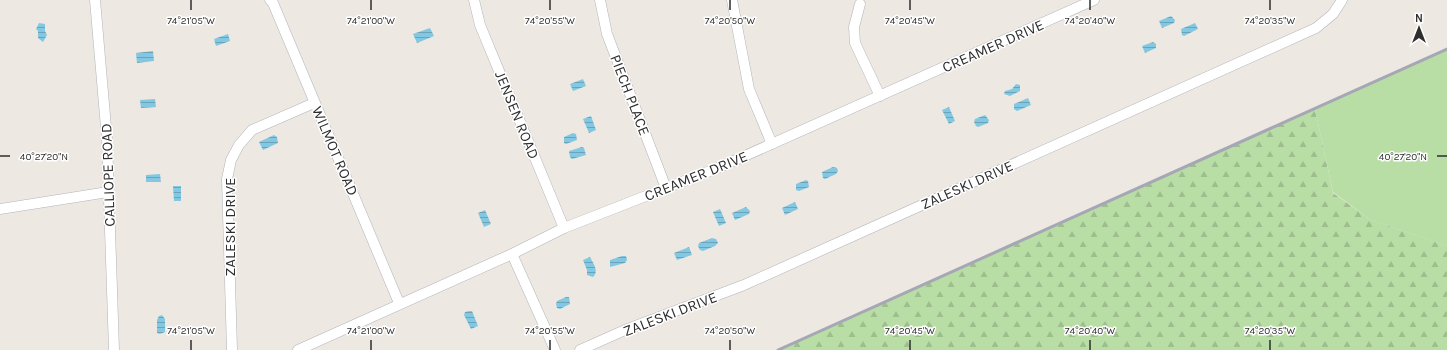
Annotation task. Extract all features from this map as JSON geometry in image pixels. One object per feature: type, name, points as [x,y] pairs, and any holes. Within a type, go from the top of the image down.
[{"type":"street","name":"CALLIOPE ROAD","points":[[95,0],[107,139],[114,350]]},
{"type":"street","name":"WILMOT ROAD","points":[[270,0],[273,3],[399,303]]},
{"type":"street","name":"JENSEN ROAD","points":[[474,0],[480,25],[564,228]]},
{"type":"street","name":"PIECH PLACE","points":[[600,0],[607,34],[666,188]]},
{"type":"street","points":[[732,0],[749,89],[772,144]]},
{"type":"street","name":"CREAMER DRIVE","points":[[298,350],[399,303],[512,254],[564,228],[772,144],[1094,0]]},
{"type":"street","name":"ZALESKI DRIVE","points":[[580,350],[625,330],[744,285],[1316,28],[1333,14],[1342,0]]},
{"type":"street","points":[[860,4],[854,27],[855,43],[880,96]]},
{"type":"street","name":"ZALESKI DRIVE","points":[[232,350],[227,179],[231,160],[239,145],[252,130],[314,103]]},
{"type":"street","points":[[0,209],[108,192]]},
{"type":"street","points":[[512,254],[555,350]]},
{"type":"green space","points":[[1447,49],[1447,246],[1371,220],[1333,192],[1315,109]]},
{"type":"green space","points":[[1315,109],[1333,193],[1371,220],[1447,246],[1447,350],[778,350]]},
{"type":"water","points":[[1171,16],[1175,20],[1174,23],[1162,28],[1159,21]]},
{"type":"water","points":[[39,23],[45,24],[45,31],[47,35],[43,42],[38,38],[38,31],[36,29]]},
{"type":"water","points":[[1195,23],[1198,29],[1184,36],[1182,35],[1181,29]]},
{"type":"water","points":[[430,28],[434,36],[417,43],[413,34]]},
{"type":"water","points":[[228,34],[230,41],[216,46],[214,39]]},
{"type":"water","points":[[1153,42],[1156,44],[1156,48],[1145,53],[1142,46]]},
{"type":"water","points":[[153,51],[154,61],[137,63],[136,53]]},
{"type":"water","points":[[583,79],[586,86],[573,91],[570,84]]},
{"type":"water","points":[[1016,84],[1020,85],[1020,91],[1010,96],[1004,94],[1005,91],[1012,89]]},
{"type":"water","points":[[1028,98],[1031,105],[1017,111],[1014,109],[1014,104]]},
{"type":"water","points":[[155,99],[156,107],[141,108],[140,100]]},
{"type":"water","points":[[949,107],[955,121],[949,124],[942,110]]},
{"type":"water","points":[[985,115],[989,120],[988,123],[978,127],[976,126],[974,122],[975,119]]},
{"type":"water","points":[[591,116],[596,130],[589,133],[583,119]]},
{"type":"water","points":[[573,133],[576,134],[577,140],[566,144],[564,143],[564,137]]},
{"type":"water","points":[[274,135],[277,137],[278,143],[263,150],[259,142]]},
{"type":"water","points":[[582,147],[584,148],[586,155],[572,159],[570,157],[569,151]]},
{"type":"water","points":[[833,167],[837,168],[838,171],[836,174],[825,179],[823,178],[822,172]]},
{"type":"water","points":[[160,174],[161,182],[146,182],[146,175]]},
{"type":"water","points":[[806,180],[808,181],[809,187],[799,191],[796,190],[796,184]]},
{"type":"water","points":[[173,186],[181,186],[181,201],[174,201]]},
{"type":"water","points":[[795,202],[798,209],[785,215],[782,208]]},
{"type":"water","points":[[746,207],[750,211],[749,214],[735,220],[732,213]]},
{"type":"water","points":[[720,209],[726,223],[719,226],[713,212]]},
{"type":"water","points":[[485,210],[491,224],[484,227],[478,213]]},
{"type":"water","points":[[712,238],[716,239],[718,243],[715,246],[703,251],[700,250],[698,246],[699,243]]},
{"type":"water","points":[[689,247],[692,255],[677,260],[674,253]]},
{"type":"water","points":[[626,256],[627,260],[625,263],[610,267],[610,260]]},
{"type":"water","points":[[590,257],[596,270],[593,277],[587,275],[587,270],[583,260]]},
{"type":"water","points":[[569,297],[570,304],[560,309],[557,308],[557,301]]},
{"type":"water","points":[[472,311],[478,326],[471,329],[464,315],[465,312]]},
{"type":"water","points":[[162,315],[165,319],[165,332],[160,334],[157,333],[157,320],[159,316]]},
{"type":"railway","points":[[778,350],[1447,49]]}]
